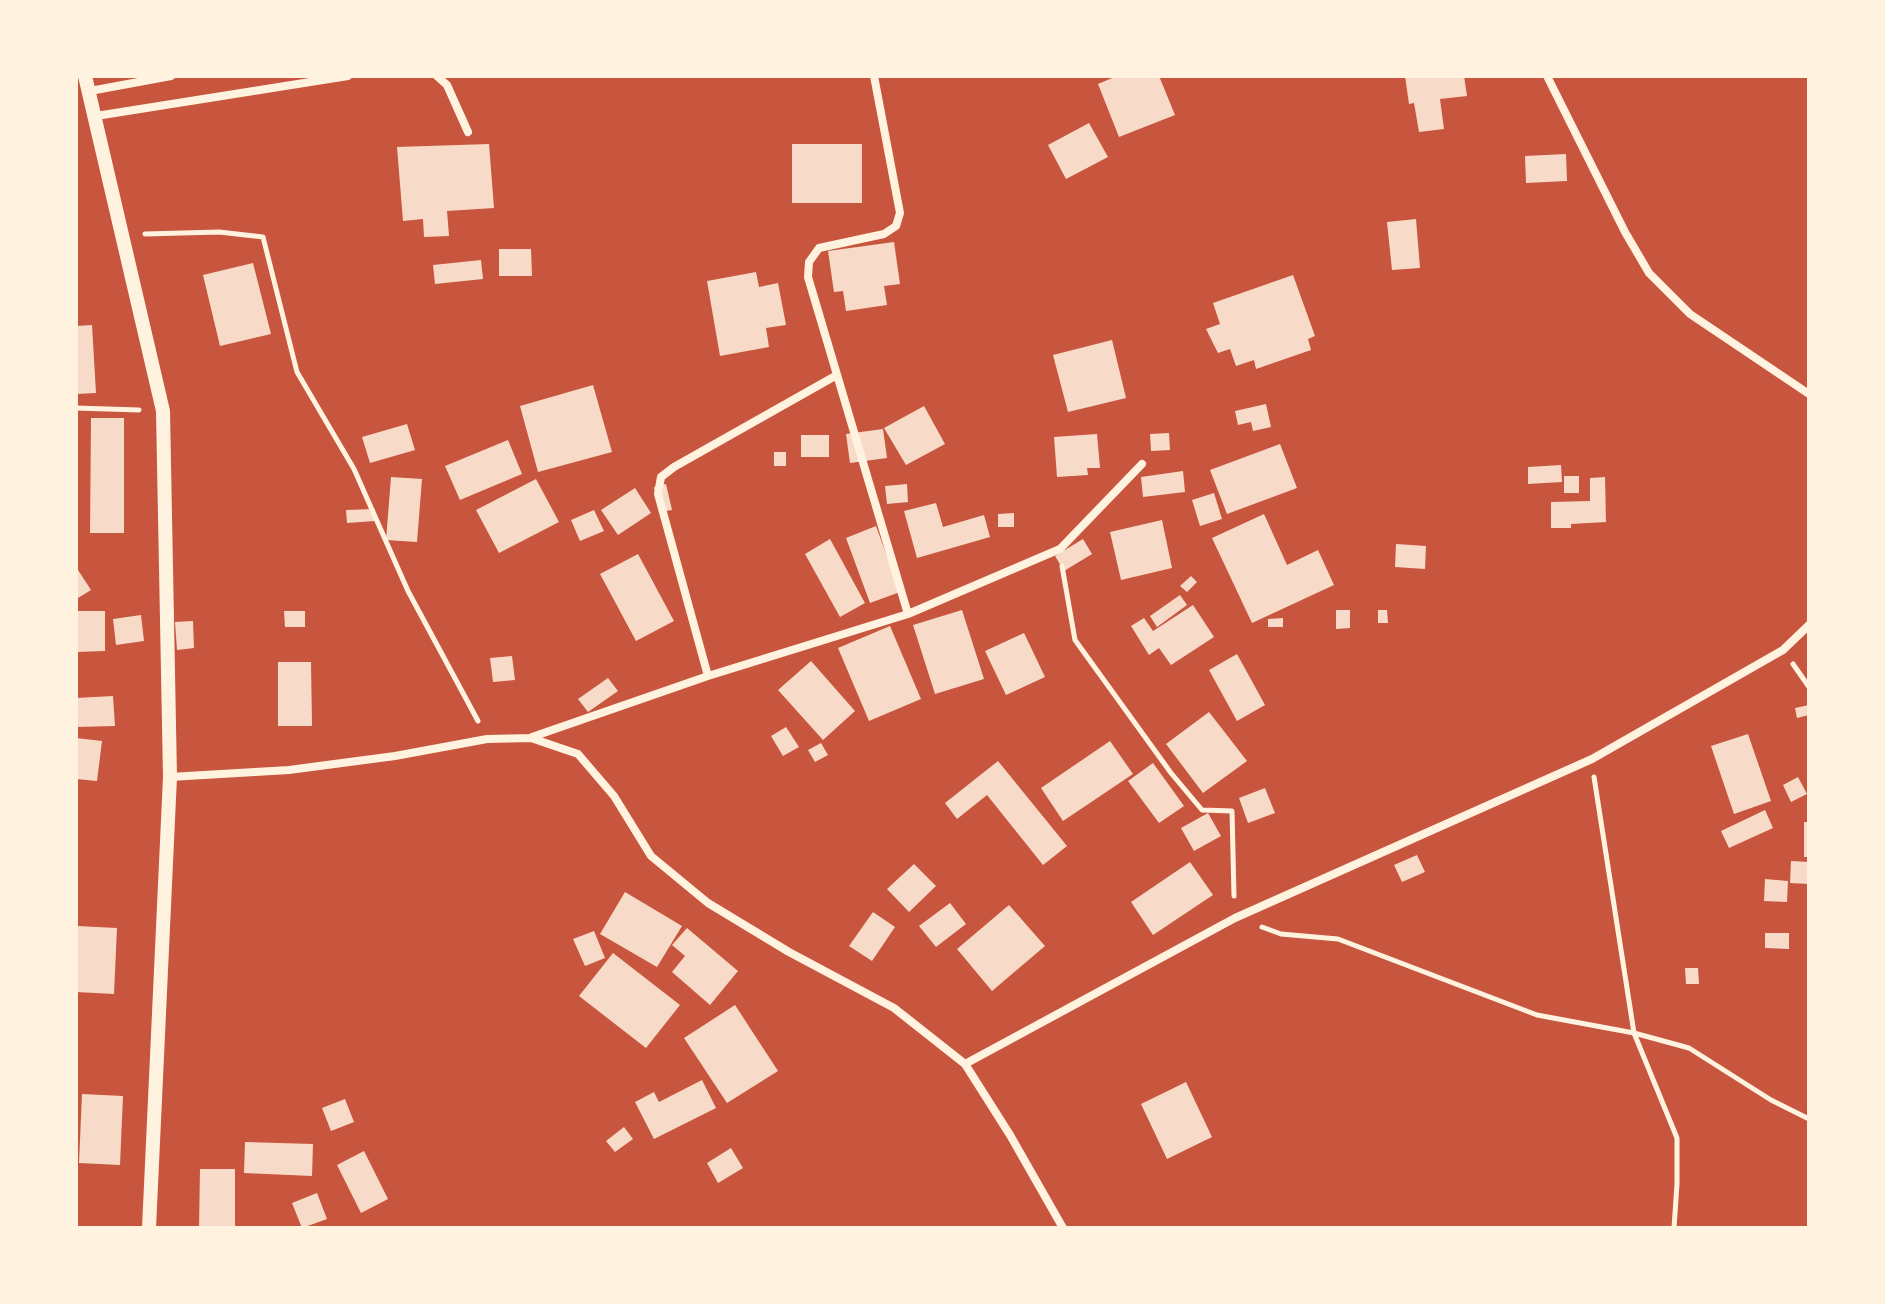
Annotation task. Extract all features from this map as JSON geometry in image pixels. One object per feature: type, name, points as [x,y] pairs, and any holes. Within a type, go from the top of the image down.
[{"type":"street","points":[[85,76],[163,411],[170,777],[149,1228]]},
{"type":"street","points":[[90,91],[171,76]]},
{"type":"street","points":[[96,116],[348,76]]},
{"type":"street","points":[[437,76],[447,85],[468,132]]},
{"type":"street","points":[[874,76],[900,213],[896,226],[884,234],[819,248],[809,262],[808,277],[908,614]]},
{"type":"street","points":[[1547,76],[1625,232],[1649,273],[1690,314],[1809,394]]},
{"type":"street","points":[[708,676],[658,494],[661,477],[837,375]]},
{"type":"street","points":[[170,777],[289,770],[395,756],[487,739],[531,738],[708,676],[908,614],[1060,549],[1142,464]]},
{"type":"street","points":[[965,1064],[1235,918],[1592,759],[1783,650],[1809,625]]},
{"type":"street","points":[[531,738],[578,754],[614,796],[651,856],[708,903],[789,952],[894,1008],[965,1064],[1063,1228]]},
{"type":"path","points":[[122,234],[219,232],[263,237],[297,372],[354,469],[408,591],[487,739]]},
{"type":"path","points":[[76,408],[163,411]]},
{"type":"path","points":[[1060,549],[1075,640],[1171,773],[1202,810],[1232,811],[1235,918],[1281,934],[1338,939],[1537,1015],[1634,1033],[1689,1048],[1771,1100],[1809,1119]]},
{"type":"path","points":[[1592,759],[1634,1033],[1677,1138],[1674,1228]]},
{"type":"building","points":[[1117,76],[1159,76],[1175,115],[1119,137],[1098,84]]},
{"type":"building","points":[[1405,76],[1464,76],[1467,96],[1440,99],[1444,129],[1419,132],[1414,103],[1409,104]]},
{"type":"building","points":[[1089,123],[1108,157],[1066,179],[1048,145]]},
{"type":"building","points":[[489,144],[494,208],[447,211],[449,236],[424,237],[423,219],[403,221],[397,147]]},
{"type":"building","points":[[792,144],[862,144],[862,203],[792,203]]},
{"type":"building","points":[[1566,154],[1567,181],[1526,183],[1525,156]]},
{"type":"building","points":[[1416,219],[1420,268],[1392,270],[1387,222]]},
{"type":"building","points":[[894,242],[900,284],[884,286],[887,305],[846,311],[843,291],[834,292],[828,251]]},
{"type":"building","points":[[499,249],[531,249],[532,276],[499,276]]},
{"type":"building","points":[[481,260],[483,279],[435,284],[433,265]]},
{"type":"building","points":[[253,263],[271,334],[220,346],[203,275]]},
{"type":"building","points":[[756,272],[759,287],[778,283],[786,325],[766,328],[769,347],[720,356],[707,281]]},
{"type":"building","points":[[1293,275],[1315,336],[1308,339],[1311,350],[1256,369],[1254,360],[1236,366],[1230,349],[1218,353],[1206,329],[1220,324],[1213,303]]},
{"type":"building","points":[[92,325],[96,393],[76,394],[76,326]]},
{"type":"building","points":[[1112,340],[1126,398],[1068,412],[1053,355]]},
{"type":"building","points":[[593,385],[612,452],[538,472],[520,406]]},
{"type":"building","points":[[1266,404],[1271,427],[1253,431],[1251,422],[1238,425],[1235,411]]},
{"type":"building","points":[[924,406],[945,444],[906,465],[884,428]]},
{"type":"building","points":[[91,418],[124,418],[124,533],[90,533]]},
{"type":"building","points":[[407,424],[415,450],[370,463],[362,437]]},
{"type":"building","points":[[883,429],[887,458],[850,463],[846,434]]},
{"type":"building","points":[[1169,433],[1170,450],[1151,451],[1150,434]]},
{"type":"building","points":[[1097,434],[1100,468],[1087,468],[1088,475],[1057,477],[1054,437]]},
{"type":"building","points":[[801,435],[829,435],[829,457],[801,457]]},
{"type":"building","points":[[508,440],[522,474],[460,500],[445,466]]},
{"type":"building","points":[[1280,444],[1297,488],[1227,514],[1210,470]]},
{"type":"building","points":[[774,452],[786,452],[786,466],[774,466]]},
{"type":"building","points":[[1561,465],[1562,482],[1528,484],[1528,467]]},
{"type":"building","points":[[1183,471],[1185,492],[1143,497],[1141,477]]},
{"type":"building","points":[[1564,476],[1579,476],[1579,493],[1564,493]]},
{"type":"building","points":[[391,477],[422,479],[417,542],[386,540]]},
{"type":"building","points":[[1605,477],[1606,522],[1551,528],[1551,502],[1590,501],[1590,478]]},
{"type":"building","points":[[536,479],[559,522],[499,553],[476,510]]},
{"type":"building","points":[[666,484],[672,510],[659,512],[654,487]]},
{"type":"building","points":[[907,484],[908,502],[887,504],[885,486]]},
{"type":"building","points":[[635,488],[651,513],[618,535],[601,510]]},
{"type":"building","points":[[1214,493],[1222,519],[1200,526],[1192,500]]},
{"type":"building","points":[[936,503],[943,527],[984,515],[990,537],[917,558],[904,511]]},
{"type":"building","points":[[375,509],[375,521],[347,523],[346,510]]},
{"type":"building","points":[[594,510],[604,531],[580,541],[571,520]]},
{"type":"building","points":[[1014,513],[1014,527],[998,527],[998,514]]},
{"type":"building","points":[[1264,514],[1287,565],[1318,550],[1334,585],[1252,623],[1212,538]]},
{"type":"building","points":[[1162,520],[1172,568],[1121,580],[1110,532]]},
{"type":"building","points":[[876,526],[900,592],[870,603],[846,538]]},
{"type":"building","points":[[830,539],[865,603],[840,617],[805,554]]},
{"type":"building","points":[[1083,539],[1092,554],[1064,571],[1055,556]]},
{"type":"building","points":[[1396,544],[1426,546],[1425,569],[1395,567]]},
{"type":"building","points":[[638,554],[674,621],[636,641],[600,574]]},
{"type":"building","points":[[76,571],[91,590],[78,598]]},
{"type":"building","points":[[1191,576],[1197,582],[1187,592],[1180,586]]},
{"type":"building","points":[[1180,595],[1187,605],[1157,627],[1150,616]]},
{"type":"building","points":[[1193,605],[1214,637],[1171,665],[1159,648],[1149,655],[1131,626],[1144,618],[1153,631]]},
{"type":"building","points":[[962,610],[984,679],[935,694],[913,625]]},
{"type":"building","points":[[1336,610],[1350,610],[1350,628],[1336,629]]},
{"type":"building","points":[[1378,610],[1387,610],[1388,623],[1378,623]]},
{"type":"building","points":[[76,611],[105,611],[105,651],[76,652]]},
{"type":"building","points":[[284,611],[305,611],[305,627],[285,627]]},
{"type":"building","points":[[141,615],[144,641],[116,645],[113,619]]},
{"type":"building","points":[[1283,618],[1283,627],[1268,627],[1268,619]]},
{"type":"building","points":[[193,621],[194,648],[177,650],[175,622]]},
{"type":"building","points":[[890,626],[921,699],[869,721],[838,648]]},
{"type":"building","points":[[1024,633],[1045,677],[1006,695],[985,651]]},
{"type":"building","points":[[1237,654],[1265,705],[1237,721],[1209,670]]},
{"type":"building","points":[[512,656],[515,680],[493,682],[490,658]]},
{"type":"building","points":[[811,661],[855,711],[823,740],[778,690]]},
{"type":"building","points":[[278,662],[311,662],[312,726],[278,726]]},
{"type":"building","points":[[608,678],[618,691],[588,712],[578,699]]},
{"type":"building","points":[[113,696],[115,726],[76,727],[76,698]]},
{"type":"building","points":[[1809,705],[1809,715],[1797,718],[1795,708]]},
{"type":"building","points":[[1209,712],[1247,761],[1203,793],[1166,744]]},
{"type":"building","points":[[786,727],[799,747],[783,756],[771,736]]},
{"type":"building","points":[[1748,734],[1771,801],[1734,814],[1711,746]]},
{"type":"building","points":[[76,738],[102,741],[97,781],[76,779]]},
{"type":"building","points":[[1110,741],[1133,774],[1063,821],[1041,788]]},
{"type":"building","points":[[821,743],[828,755],[815,762],[808,750]]},
{"type":"building","points":[[998,761],[1067,846],[1043,865],[987,795],[957,819],[945,803]]},
{"type":"building","points":[[1153,763],[1184,806],[1159,823],[1128,781]]},
{"type":"building","points":[[1798,777],[1807,794],[1791,802],[1783,785]]},
{"type":"building","points":[[1265,788],[1275,813],[1248,823],[1239,798]]},
{"type":"building","points":[[1765,810],[1773,828],[1729,848],[1721,831]]},
{"type":"building","points":[[1208,813],[1221,836],[1194,851],[1181,828]]},
{"type":"building","points":[[1804,822],[1809,822],[1809,857],[1804,857]]},
{"type":"building","points":[[1417,855],[1425,872],[1402,882],[1394,865]]},
{"type":"building","points":[[1791,861],[1809,862],[1809,884],[1790,883]]},
{"type":"building","points":[[1190,862],[1213,895],[1153,935],[1131,902]]},
{"type":"building","points":[[914,864],[936,886],[909,912],[887,889]]},
{"type":"building","points":[[1765,879],[1788,881],[1787,902],[1764,901]]},
{"type":"building","points":[[625,892],[682,926],[657,967],[600,934]]},
{"type":"building","points":[[950,903],[966,924],[936,947],[919,926]]},
{"type":"building","points":[[1009,905],[1045,946],[992,991],[957,949]]},
{"type":"building","points":[[873,912],[895,927],[872,961],[849,946]]},
{"type":"building","points":[[77,926],[117,928],[114,994],[76,992]]},
{"type":"building","points":[[687,928],[738,971],[710,1005],[672,972],[685,956],[672,945]]},
{"type":"building","points":[[594,931],[605,958],[585,966],[573,939]]},
{"type":"building","points":[[1765,933],[1789,933],[1789,949],[1765,948]]},
{"type":"building","points":[[613,953],[680,1005],[646,1048],[579,996]]},
{"type":"building","points":[[1685,968],[1698,968],[1699,984],[1686,984]]},
{"type":"building","points":[[735,1005],[778,1071],[727,1103],[684,1038]]},
{"type":"building","points":[[702,1080],[716,1108],[654,1139],[635,1102],[654,1092],[659,1102]]},
{"type":"building","points":[[1186,1082],[1212,1137],[1167,1159],[1141,1104]]},
{"type":"building","points":[[82,1094],[123,1096],[120,1165],[79,1163]]},
{"type":"building","points":[[345,1099],[354,1122],[331,1131],[322,1108]]},
{"type":"building","points":[[624,1127],[633,1139],[615,1152],[606,1141]]},
{"type":"building","points":[[245,1142],[313,1144],[312,1176],[244,1173]]},
{"type":"building","points":[[731,1148],[743,1168],[718,1183],[707,1163]]},
{"type":"building","points":[[364,1151],[388,1199],[361,1213],[337,1165]]},
{"type":"building","points":[[200,1169],[235,1169],[235,1228],[199,1228]]},
{"type":"building","points":[[317,1193],[327,1219],[302,1228],[292,1203]]}]
